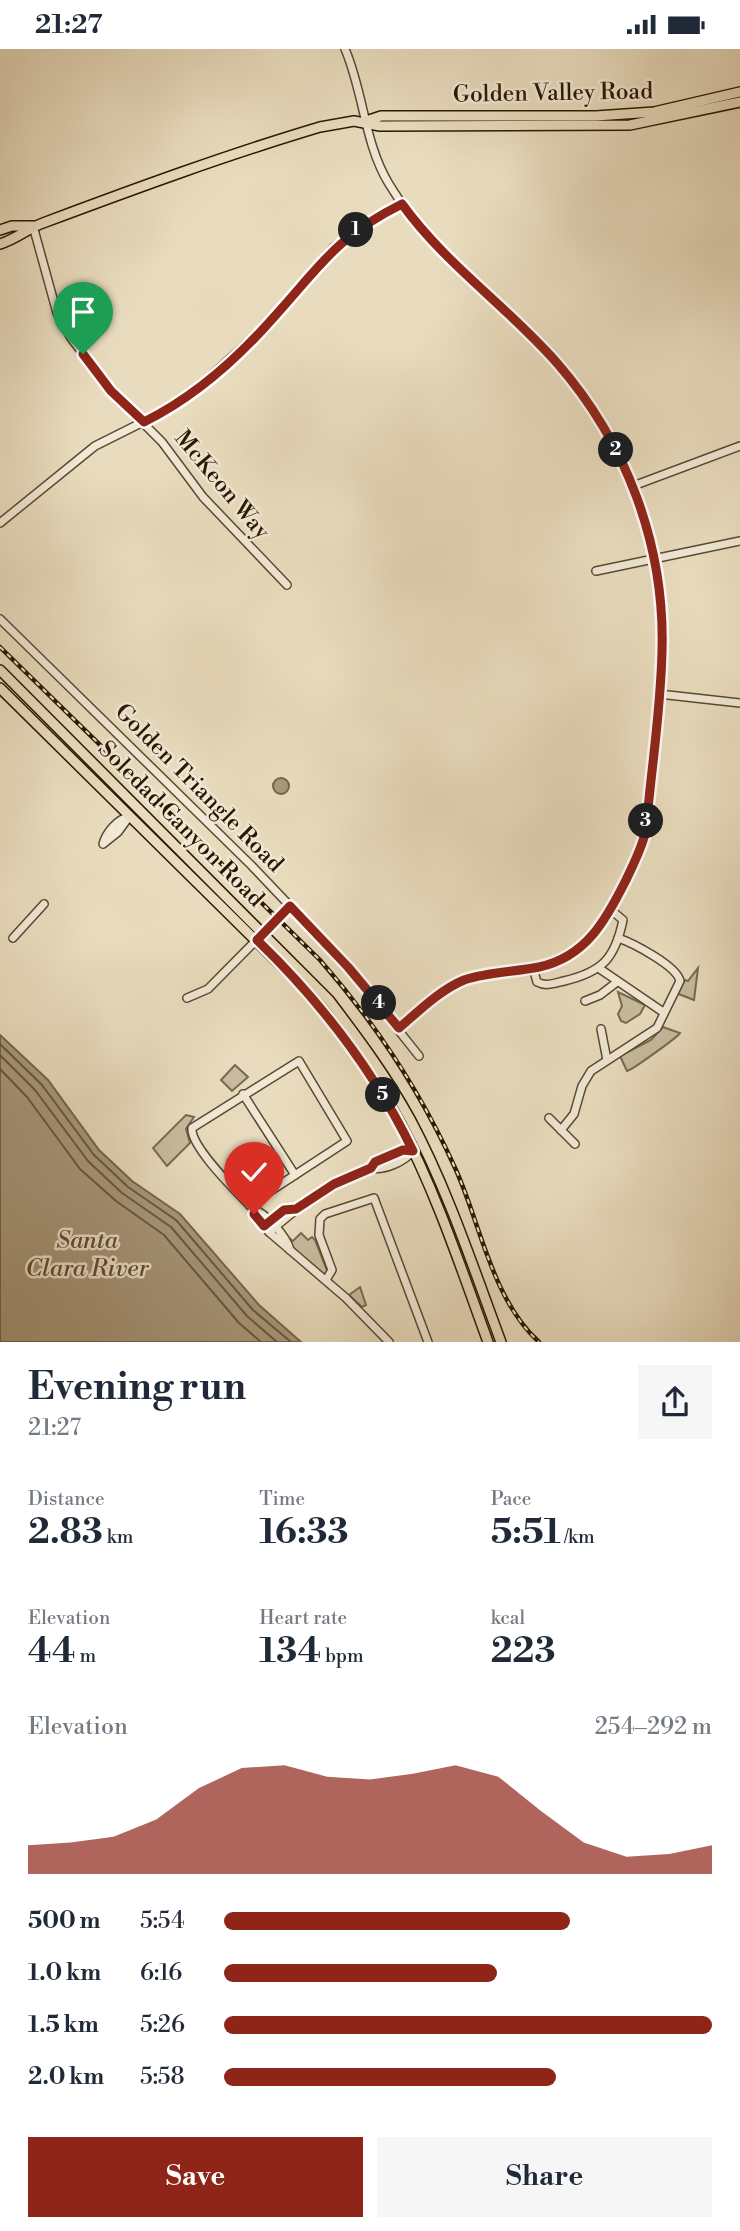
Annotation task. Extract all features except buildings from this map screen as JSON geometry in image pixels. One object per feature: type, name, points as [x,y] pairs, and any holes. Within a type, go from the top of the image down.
[{"type":"main road","name":"Golden Valley Road","points":[[0,244],[19,237],[33,226],[320,127],[366,121],[380,115],[596,116],[654,112],[740,92]]},
{"type":"main road","name":"Golden Valley Road","points":[[366,121],[380,126],[629,125],[740,102]]},
{"type":"main road","name":"Golden Valley Road","points":[[0,230],[12,226],[33,226]]},
{"type":"main road","name":"Soledad Canyon Road","points":[[0,670],[177,847],[260,936],[337,1026],[366,1066],[413,1151],[488,1342]]},
{"type":"main road","name":"Soledad Canyon Road","points":[[0,688],[129,817],[329,1000],[374,1061],[424,1146],[501,1342]]},
{"type":"main road","points":[[68,739],[126,805],[129,817],[140,817],[165,842],[177,847]]},
{"type":"main road","points":[[413,1151],[424,1146]]},
{"type":"street","points":[[345,49],[378,162],[402,204],[457,268],[541,347],[569,378],[605,430],[633,486],[654,558],[662,615],[659,694],[644,839],[600,928],[577,950],[559,961],[474,978],[457,984],[399,1028]]},
{"type":"street","points":[[0,523],[95,446],[144,422],[200,387],[255,337],[313,269],[342,241],[402,204]]},
{"type":"street","name":"McKeon Way","points":[[33,226],[59,317],[111,391],[144,422],[203,497],[286,585]]},
{"type":"street","points":[[633,486],[740,446]]},
{"type":"street","points":[[596,571],[740,541]]},
{"type":"street","name":"Golden Triangle Road","points":[[0,619],[233,846],[348,967],[419,1056]]},
{"type":"street","points":[[659,694],[740,703]]},
{"type":"street","points":[[13,938],[44,904]]},
{"type":"street","points":[[187,998],[208,989],[290,906]]},
{"type":"street","points":[[533,968],[537,982],[544,985],[580,977],[600,969],[613,951],[623,921],[611,910]]},
{"type":"street","points":[[561,1131],[574,1114],[587,1077],[607,1060],[657,1028],[679,984],[680,977],[647,952],[618,938]]},
{"type":"street","points":[[600,969],[663,1012]]},
{"type":"street","points":[[585,1001],[600,995],[617,982]]},
{"type":"street","points":[[601,1029],[607,1060]]},
{"type":"street","points":[[251,1207],[347,1141],[299,1061],[194,1125],[191,1132],[206,1155],[251,1207],[290,1250],[326,1280],[389,1342]]},
{"type":"street","points":[[243,1094],[295,1175]]},
{"type":"street","points":[[549,1118],[575,1144]]},
{"type":"street","points":[[269,1227],[284,1210],[296,1209],[334,1184],[371,1168],[375,1162],[403,1150],[413,1151]]},
{"type":"street","points":[[326,1280],[332,1270],[319,1235],[320,1219],[325,1214],[374,1198],[428,1342]]},
{"type":"shaded area","points":[[698,968],[694,1000],[676,993],[685,980],[688,981]]},
{"type":"shaded area","points":[[618,992],[645,1005],[640,1014],[626,1023],[621,1021],[618,1014],[622,1006]]},
{"type":"shaded area","points":[[663,1027],[680,1033],[627,1071],[620,1056],[651,1040]]},
{"type":"shaded area","points":[[235,1065],[248,1077],[232,1091],[221,1080]]},
{"type":"shaded area","points":[[186,1115],[194,1117],[186,1129],[190,1143],[167,1166],[153,1148]]},
{"type":"shaded area","points":[[301,1233],[308,1240],[312,1237],[315,1240],[328,1273],[323,1274],[293,1249],[285,1235],[293,1241]]},
{"type":"shaded area","points":[[360,1287],[366,1305],[362,1307],[349,1295]]},
{"type":"water","points":[[281,778],[289,786],[281,794],[273,786]]},
{"type":"water","name":"Santa Clara River","points":[[0,1035],[48,1080],[99,1150],[132,1181],[180,1214],[259,1305],[301,1342],[0,1342]]},
{"type":"railway","points":[[0,647],[320,960],[360,1009],[396,1060],[428,1113],[456,1170],[499,1283],[523,1325],[539,1342]]},
{"type":"route","points":[[83,354],[111,391],[144,422],[200,387],[255,337],[313,269],[342,241],[366,223],[402,204],[445,256],[541,347],[582,394],[625,467],[642,513],[654,558],[662,615],[662,652],[646,830],[641,848],[606,920],[585,944],[568,956],[539,967],[466,980],[441,993],[399,1028],[348,967],[290,906],[257,940],[322,1006],[366,1066],[399,1121],[413,1151],[403,1150],[375,1162],[371,1168],[334,1184],[296,1209],[284,1210],[264,1226],[254,1214]]}]
